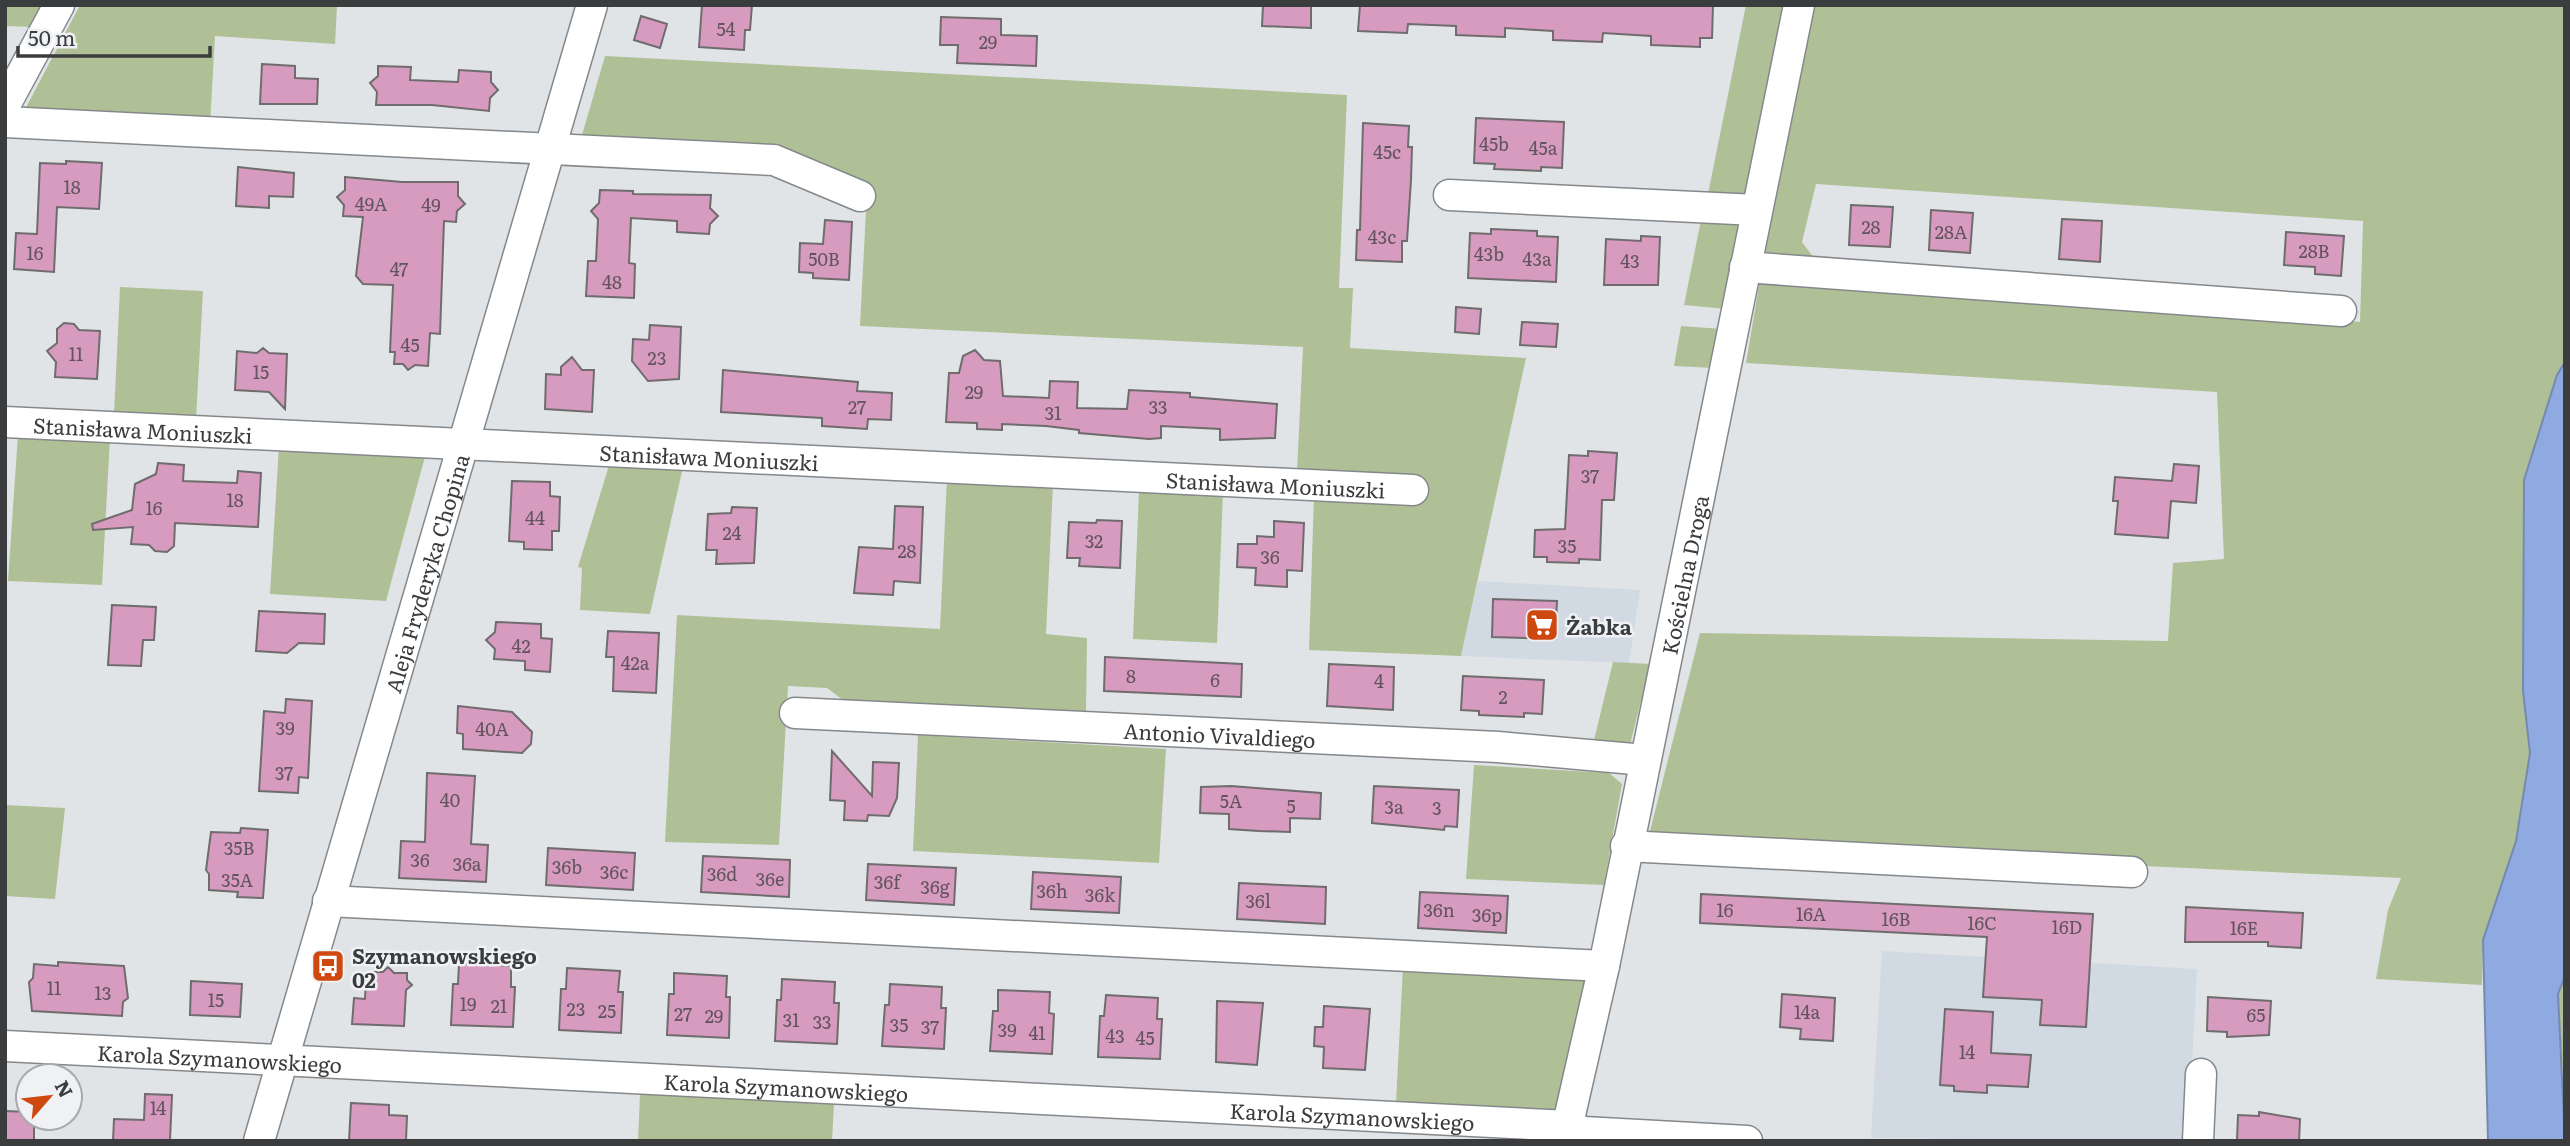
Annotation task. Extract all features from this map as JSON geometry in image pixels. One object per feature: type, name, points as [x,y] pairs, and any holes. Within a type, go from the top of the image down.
[{"type":"street","points":[[5,105],[59,5]]},
{"type":"street","name":"Aleja Fryderyka Chopina","points":[[259,1141],[592,5]]},
{"type":"street","name":"Kościelna Droga","points":[[1566,1134],[1604,966],[1626,846],[1646,760],[1799,5]]},
{"type":"street","points":[[5,122],[774,160],[860,196]]},
{"type":"street","points":[[1448,195],[1756,209]]},
{"type":"street","points":[[1745,267],[2341,312]]},
{"type":"street","name":"Stanisława Moniuszki","points":[[5,422],[1413,490]]},
{"type":"street","name":"Antonio Vivaldiego","points":[[795,713],[1498,747],[1646,760]]},
{"type":"street","points":[[1626,846],[2132,872]]},
{"type":"street","points":[[328,901],[1604,966]]},
{"type":"street","name":"Karola Szymanowskiego","points":[[5,1046],[283,1059],[1566,1134],[1584,1132],[1747,1141]]},
{"type":"street","points":[[2197,1141],[2201,1074]]},
{"type":"shaded area","points":[[1478,581],[1640,590],[1629,663],[1461,656]]},
{"type":"shaded area","points":[[1882,951],[2197,969],[2188,1141],[1871,1138]]},
{"type":"green space","points":[[5,5],[43,5],[33,27],[5,26]]},
{"type":"green space","points":[[80,5],[337,5],[335,44],[215,36],[210,125],[22,115]]},
{"type":"green space","points":[[1746,5],[1789,5],[1748,193],[1735,200],[1707,199]]},
{"type":"green space","points":[[1813,5],[2565,5],[2565,362],[2557,375],[2524,480],[2523,691],[2530,753],[2516,841],[2483,940],[2482,985],[2376,979],[2388,910],[2401,878],[1647,843],[1700,633],[2168,641],[2173,563],[2224,559],[2217,392],[1746,363],[1760,280],[2360,322],[2363,221],[1816,184],[1802,242],[1817,262],[1762,255]]},
{"type":"green space","points":[[605,56],[1347,95],[1339,288],[1353,288],[1350,348],[1526,358],[1461,656],[1309,650],[1314,496],[1407,501],[1410,506],[1426,489],[1297,471],[1303,347],[860,326],[866,210],[870,186],[587,144],[582,135]]},
{"type":"green space","points":[[1701,220],[1733,222],[1741,229],[1727,309],[1684,305]]},
{"type":"green space","points":[[120,287],[203,291],[196,420],[114,415]]},
{"type":"green space","points":[[1681,326],[1722,329],[1714,368],[1674,366]]},
{"type":"green space","points":[[18,434],[110,438],[102,585],[8,581]]},
{"type":"green space","points":[[279,446],[426,453],[386,601],[270,594]]},
{"type":"green space","points":[[610,462],[683,467],[650,614],[580,610],[582,568],[578,567]]},
{"type":"green space","points":[[947,477],[1053,485],[1046,634],[1087,638],[1086,714],[843,700],[827,688],[788,686],[779,845],[665,842],[677,615],[940,629]]},
{"type":"green space","points":[[1139,490],[1223,493],[1217,643],[1133,639]]},
{"type":"green space","points":[[1613,662],[1650,664],[1630,745],[1594,740]]},
{"type":"green space","points":[[918,735],[1166,749],[1159,863],[913,851]]},
{"type":"green space","points":[[1474,765],[1609,773],[1622,784],[1604,885],[1466,879]]},
{"type":"green space","points":[[5,805],[65,808],[55,899],[5,896]]},
{"type":"green space","points":[[1403,966],[1586,975],[1556,1110],[1396,1103]]},
{"type":"green space","points":[[2565,976],[2565,1111],[2558,994]]},
{"type":"green space","points":[[640,1094],[834,1104],[832,1141],[638,1141]]},
{"type":"water","points":[[2565,362],[2565,976],[2558,994],[2565,1141],[2488,1141],[2483,940],[2516,841],[2530,753],[2523,691],[2524,480],[2557,375]]},
{"type":"building","points":[[702,5],[752,5],[750,30],[745,30],[744,50],[699,47]]},
{"type":"building","points":[[1263,5],[1311,5],[1311,28],[1262,26]]},
{"type":"building","points":[[1360,5],[1713,5],[1712,38],[1700,38],[1700,47],[1651,45],[1651,36],[1603,33],[1602,42],[1553,40],[1553,31],[1505,28],[1505,37],[1456,35],[1456,26],[1408,24],[1407,33],[1358,31]]},
{"type":"building","points":[[641,16],[667,24],[660,48],[634,40]]},
{"type":"building","points":[[941,17],[1001,19],[1001,35],[1037,36],[1036,66],[957,63],[958,45],[940,45]]},
{"type":"building","points":[[262,64],[295,66],[295,78],[318,79],[317,104],[260,104]]},
{"type":"building","points":[[378,66],[411,67],[410,80],[458,82],[459,70],[491,72],[491,82],[498,90],[490,98],[489,111],[432,105],[376,105],[377,92],[370,83],[378,76]]},
{"type":"building","points":[[1476,118],[1564,122],[1562,168],[1541,167],[1541,171],[1494,169],[1495,164],[1474,163]]},
{"type":"building","points":[[1363,123],[1409,126],[1408,147],[1412,147],[1411,180],[1407,241],[1402,241],[1402,262],[1356,260],[1357,230],[1360,230]]},
{"type":"building","points":[[66,161],[102,163],[99,209],[57,207],[54,272],[14,269],[16,233],[37,234],[40,163],[66,164]]},
{"type":"building","points":[[238,167],[294,173],[293,197],[269,196],[269,208],[236,206]]},
{"type":"building","points":[[345,177],[402,182],[458,182],[458,196],[465,204],[457,211],[456,222],[444,221],[440,334],[430,333],[428,366],[415,365],[408,370],[403,364],[394,364],[395,352],[390,352],[393,285],[363,284],[356,276],[363,217],[343,216],[344,205],[337,197],[345,190]]},
{"type":"building","points":[[600,190],[633,191],[633,194],[711,195],[710,208],[718,216],[710,224],[709,234],[677,232],[677,221],[631,218],[629,263],[635,264],[634,298],[586,296],[588,261],[596,261],[598,219],[591,211],[599,203]]},
{"type":"building","points":[[1851,205],[1893,207],[1890,247],[1849,245]]},
{"type":"building","points":[[1931,210],[1973,213],[1970,253],[1929,250]]},
{"type":"building","points":[[2062,219],[2102,221],[2100,262],[2059,259]]},
{"type":"building","points":[[825,220],[852,222],[849,280],[813,278],[813,273],[799,272],[800,243],[823,244]]},
{"type":"building","points":[[1491,229],[1537,231],[1537,236],[1558,237],[1556,282],[1468,278],[1470,233],[1491,234]]},
{"type":"building","points":[[2286,232],[2344,236],[2341,276],[2315,274],[2315,267],[2284,265]]},
{"type":"building","points":[[1641,236],[1660,237],[1658,285],[1604,285],[1606,239],[1641,241]]},
{"type":"building","points":[[1456,307],[1481,309],[1479,334],[1455,332]]},
{"type":"building","points":[[1522,322],[1558,324],[1556,347],[1520,345]]},
{"type":"building","points":[[64,323],[74,324],[79,330],[100,331],[97,379],[55,377],[56,362],[47,351],[57,343],[57,329]]},
{"type":"building","points":[[650,325],[681,327],[679,379],[648,381],[632,361],[633,339],[649,340]]},
{"type":"building","points":[[263,348],[269,353],[287,354],[285,409],[269,392],[235,390],[237,351],[257,353]]},
{"type":"building","points":[[975,350],[984,360],[1000,361],[1003,396],[1049,398],[1050,381],[1078,382],[1077,408],[1127,409],[1129,390],[1190,393],[1190,397],[1277,404],[1275,438],[1220,440],[1220,429],[1161,426],[1161,438],[1149,439],[1079,433],[1079,430],[1046,426],[1002,424],[1002,430],[977,429],[977,423],[946,422],[949,373],[959,373],[963,356]]},
{"type":"building","points":[[572,357],[582,370],[594,370],[592,412],[545,409],[546,374],[561,375],[561,367]]},
{"type":"building","points":[[723,370],[858,382],[857,391],[892,393],[891,420],[868,419],[867,429],[822,426],[822,418],[721,412]]},
{"type":"building","points":[[1588,451],[1617,453],[1614,500],[1602,500],[1600,560],[1579,559],[1579,563],[1547,562],[1547,557],[1534,557],[1535,530],[1565,529],[1569,455],[1588,456]]},
{"type":"building","points":[[158,463],[184,465],[183,481],[237,483],[238,471],[261,473],[258,527],[175,523],[174,546],[167,552],[155,551],[149,545],[131,544],[133,527],[93,530],[92,524],[132,510],[135,484],[156,474]]},
{"type":"building","points":[[2174,464],[2199,466],[2196,503],[2171,501],[2168,538],[2115,534],[2118,501],[2113,501],[2115,477],[2172,481]]},
{"type":"building","points":[[512,481],[550,482],[550,496],[560,497],[559,531],[552,531],[552,550],[524,549],[524,542],[509,541]]},
{"type":"building","points":[[895,506],[923,507],[920,583],[894,581],[893,595],[854,593],[859,547],[893,549]]},
{"type":"building","points":[[732,507],[757,508],[754,563],[716,564],[717,550],[706,550],[708,514],[731,513]]},
{"type":"building","points":[[1097,520],[1122,521],[1120,568],[1079,566],[1080,558],[1067,558],[1069,522],[1096,523]]},
{"type":"building","points":[[1274,521],[1304,523],[1302,571],[1287,570],[1287,587],[1255,585],[1256,568],[1237,567],[1238,544],[1257,544],[1257,536],[1274,537]]},
{"type":"building","points":[[1493,599],[1557,601],[1555,639],[1492,637]]},
{"type":"building","points":[[112,605],[156,607],[154,640],[143,640],[141,666],[108,665]]},
{"type":"building","points":[[259,611],[325,614],[324,644],[299,643],[287,653],[256,651]]},
{"type":"building","points":[[496,622],[541,624],[541,638],[552,639],[550,672],[525,670],[525,661],[494,659],[495,649],[486,640],[495,632]]},
{"type":"building","points":[[608,631],[659,633],[656,693],[613,691],[614,657],[606,657]]},
{"type":"building","points":[[1105,657],[1242,664],[1241,697],[1104,691]]},
{"type":"building","points":[[1329,664],[1394,667],[1393,710],[1327,706]]},
{"type":"building","points":[[1463,676],[1544,680],[1542,714],[1524,713],[1524,717],[1479,715],[1479,711],[1461,710]]},
{"type":"building","points":[[286,699],[312,701],[308,778],[299,777],[298,793],[259,791],[264,711],[285,713]]},
{"type":"building","points":[[458,706],[512,712],[532,732],[531,744],[522,753],[463,749],[463,734],[457,733]]},
{"type":"building","points":[[832,751],[872,796],[873,762],[899,763],[897,798],[889,816],[868,815],[867,821],[844,820],[845,801],[830,800]]},
{"type":"building","points":[[427,773],[475,776],[471,844],[488,845],[486,882],[399,878],[401,841],[425,842]]},
{"type":"building","points":[[1231,786],[1321,793],[1320,819],[1290,818],[1290,832],[1259,831],[1229,829],[1229,814],[1200,813],[1201,787]]},
{"type":"building","points":[[1374,786],[1459,790],[1457,827],[1445,826],[1444,830],[1372,823]]},
{"type":"building","points":[[241,828],[268,830],[263,898],[237,897],[238,892],[209,890],[209,874],[206,870],[211,832],[240,833]]},
{"type":"building","points":[[548,848],[635,853],[633,890],[546,885]]},
{"type":"building","points":[[703,856],[790,860],[789,897],[701,892]]},
{"type":"building","points":[[868,864],[956,868],[954,905],[866,900]]},
{"type":"building","points":[[1033,872],[1121,877],[1119,913],[1031,909]]},
{"type":"building","points":[[1239,883],[1326,887],[1325,924],[1237,919]]},
{"type":"building","points":[[1420,892],[1508,896],[1506,933],[1418,928]]},
{"type":"building","points":[[1701,894],[2093,914],[2086,1027],[2040,1025],[2042,1000],[1983,997],[1987,937],[1700,923]]},
{"type":"building","points":[[2186,907],[2303,913],[2301,948],[2268,946],[2268,942],[2185,942]]},
{"type":"building","points":[[58,962],[124,966],[128,998],[123,1002],[122,1016],[32,1011],[29,982],[33,978],[34,964],[58,966]]},
{"type":"building","points":[[459,963],[511,966],[511,987],[515,987],[513,1027],[451,1025],[453,984],[458,984]]},
{"type":"building","points":[[388,967],[394,973],[407,973],[407,980],[412,985],[406,990],[404,1026],[352,1024],[354,998],[365,999],[366,980],[374,972],[383,972]]},
{"type":"building","points":[[567,968],[620,971],[618,992],[623,992],[621,1033],[559,1030],[561,989],[566,989]]},
{"type":"building","points":[[674,973],[727,976],[726,997],[730,997],[729,1038],[667,1035],[669,994],[674,994]]},
{"type":"building","points":[[782,979],[835,982],[834,1003],[839,1003],[837,1044],[775,1041],[777,1000],[781,1000]]},
{"type":"building","points":[[191,981],[242,984],[240,1017],[190,1015]]},
{"type":"building","points":[[890,984],[942,987],[941,1008],[946,1008],[944,1049],[882,1046],[885,1005],[889,1005]]},
{"type":"building","points":[[998,990],[1050,992],[1049,1013],[1054,1014],[1052,1054],[990,1051],[993,1011],[998,1011]]},
{"type":"building","points":[[1782,994],[1835,998],[1833,1041],[1800,1039],[1801,1029],[1780,1027]]},
{"type":"building","points":[[1106,995],[1158,998],[1157,1019],[1162,1019],[1160,1059],[1098,1057],[1100,1016],[1104,1016]]},
{"type":"building","points":[[2208,997],[2271,1001],[2269,1035],[2227,1037],[2227,1032],[2207,1031]]},
{"type":"building","points":[[1217,1001],[1263,1003],[1257,1065],[1216,1062]]},
{"type":"building","points":[[1324,1006],[1370,1009],[1365,1070],[1323,1068],[1324,1047],[1314,1046],[1315,1027],[1323,1027]]},
{"type":"building","points":[[1945,1009],[1993,1012],[1991,1053],[2031,1055],[2028,1087],[1987,1085],[1987,1093],[1954,1091],[1954,1086],[1940,1085]]},
{"type":"building","points":[[145,1094],[172,1095],[170,1140],[113,1141],[114,1119],[144,1120]]},
{"type":"building","points":[[351,1103],[389,1105],[389,1115],[407,1116],[406,1140],[349,1141]]},
{"type":"building","points":[[5,1111],[14,1111],[14,1132],[34,1132],[34,1141],[5,1141]]},
{"type":"building","points":[[2259,1112],[2300,1119],[2299,1141],[2237,1141],[2238,1115],[2259,1116]]},
{"type":"place","name":"Żabka","points":[[1542,625]]},
{"type":"place","name":"Szymanowskiego 02","points":[[328,966]]}]
